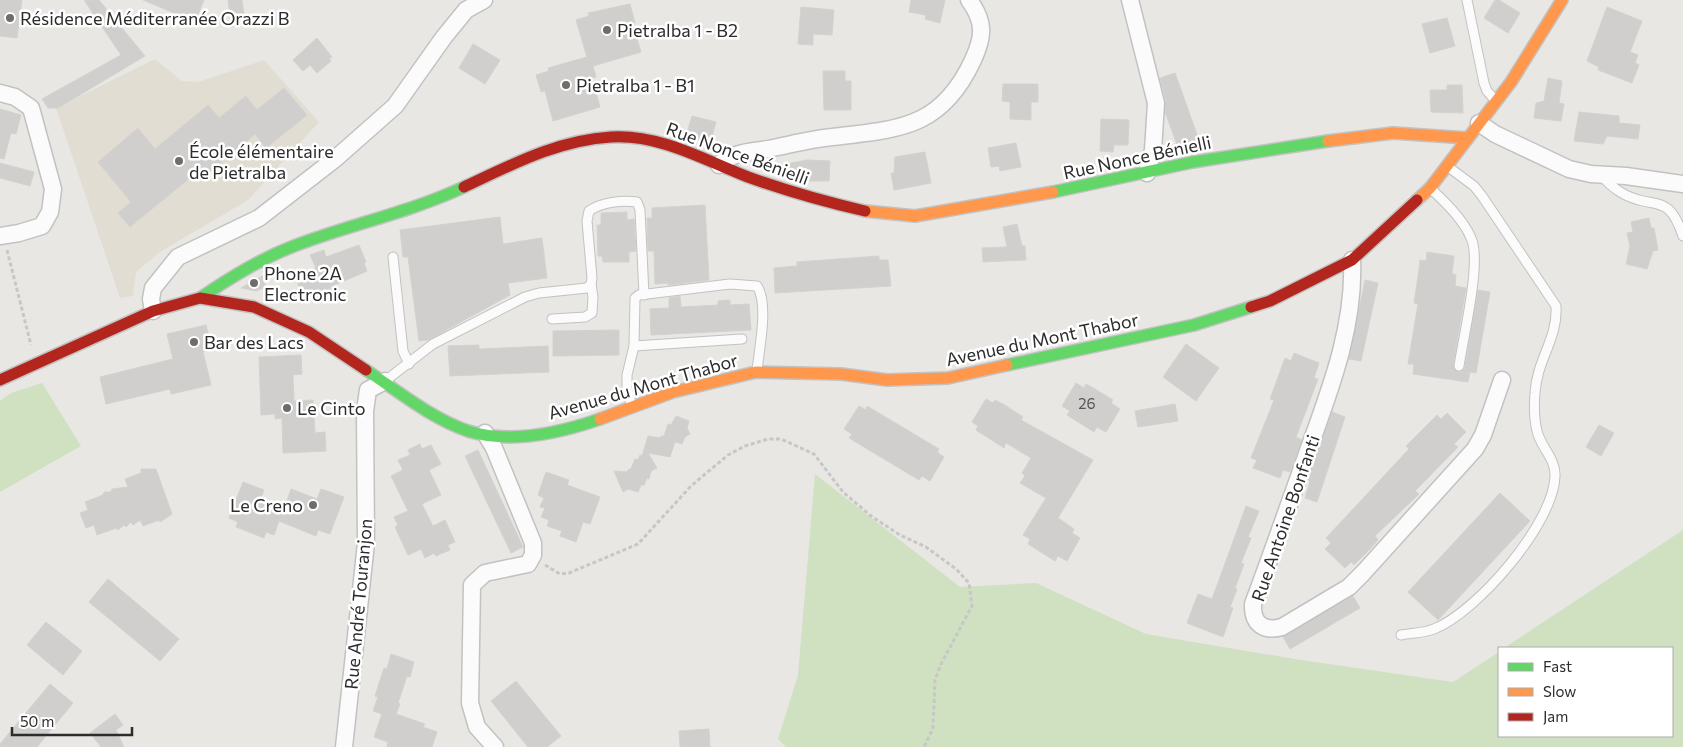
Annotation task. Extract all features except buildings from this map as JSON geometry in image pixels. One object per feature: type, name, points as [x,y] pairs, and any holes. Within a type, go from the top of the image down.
[{"type":"street","points":[[153,311],[151,299],[154,288],[178,257],[259,218],[335,159],[395,106],[444,37],[466,10],[484,0]]},
{"type":"street","points":[[719,165],[733,156],[829,137],[880,132],[910,125],[928,117],[944,104],[957,89],[980,44],[981,26],[978,13],[969,0]]},
{"type":"street","points":[[1130,0],[1156,103],[1153,150],[1147,173]]},
{"type":"street","name":"Avenue du Mont Thabor","points":[[0,380],[153,311],[200,298],[254,308],[309,332],[432,414],[454,425],[507,437],[540,434],[588,423],[694,386],[756,372],[842,374],[887,380],[948,378],[1194,325],[1237,313],[1306,284],[1352,260],[1430,188],[1511,82],[1562,0]]},
{"type":"street","points":[[0,93],[16,97],[32,108],[53,188],[50,212],[42,226],[2,236]]},
{"type":"street","points":[[1479,122],[1496,134],[1568,169],[1601,175],[1683,184]]},
{"type":"street","name":"Rue Nonce Bénielli","points":[[200,298],[237,272],[305,242],[421,206],[498,169],[544,151],[588,140],[615,137],[640,138],[674,146],[782,190],[891,217],[915,216],[1147,173],[1193,162],[1351,137],[1392,133],[1468,138]]},
{"type":"street","name":"Rue Antoine Bonfanti","points":[[1352,260],[1351,299],[1339,356],[1329,394],[1253,604],[1253,614],[1258,624],[1272,630],[1282,627],[1349,587],[1475,449],[1483,435],[1502,380]]},
{"type":"street","name":"Rue André Touranjon","points":[[344,747],[366,543],[365,411],[368,390],[385,381]]},
{"type":"street","points":[[485,433],[494,448],[532,544],[533,555],[528,564],[485,573],[472,585],[470,703],[477,727],[495,747]]},
{"type":"lane","points":[[1467,0],[1484,83],[1487,91],[1496,101]]},
{"type":"lane","points":[[1401,635],[1434,630],[1450,620],[1495,580],[1523,547],[1545,515],[1553,494],[1556,473],[1550,455],[1537,432],[1534,405],[1536,381],[1541,360],[1552,338],[1557,320],[1556,306],[1482,196],[1474,186],[1447,166]]},
{"type":"lane","points":[[1601,175],[1616,191],[1626,196],[1658,203],[1669,210],[1677,221],[1683,236]]},
{"type":"lane","points":[[1430,188],[1460,219],[1471,237],[1475,248],[1474,267],[1459,366]]},
{"type":"lane","points":[[552,319],[585,317],[592,313],[593,297],[587,221],[589,211],[596,206],[628,201],[637,202],[640,210],[644,294]]},
{"type":"lane","points":[[393,257],[403,351],[409,364]]},
{"type":"lane","points":[[385,381],[433,344],[525,297],[538,293],[580,289],[591,284]]},
{"type":"lane","points":[[632,408],[627,388],[627,375],[634,346],[635,298],[644,294],[730,284],[757,286],[762,292],[763,305],[756,372]]},
{"type":"lane","points":[[634,346],[742,339]]},
{"type":"path","points":[[2,236],[32,351],[39,362]]},
{"type":"path","points":[[533,555],[552,571],[560,574],[638,544],[692,486],[728,455],[745,446],[768,439],[781,439],[814,454],[842,492],[871,516],[900,535],[926,547],[956,569],[969,583],[972,606],[941,664],[935,680],[933,728],[924,747]]},
{"type":"shaded area","name":"École élémentaire de Pietralba","points":[[155,59],[182,81],[198,82],[264,60],[319,122],[248,200],[160,252],[136,272],[133,296],[120,298],[56,108]]},
{"type":"green space","points":[[42,383],[81,446],[0,492],[0,401],[11,393]]},
{"type":"green space","points":[[815,474],[960,587],[1036,583],[1146,634],[1301,660],[1453,682],[1498,653],[1498,737],[1673,737],[1673,647],[1506,647],[1683,530],[1683,747],[786,747],[778,739],[798,675]]},
{"type":"traffic: fast","points":[[1053,192],[1193,162],[1328,141]]},
{"type":"traffic: fast","points":[[200,298],[246,269],[281,251],[315,238],[422,204],[464,187]]},
{"type":"traffic: fast","points":[[1007,365],[1194,325],[1251,307]]},
{"type":"traffic: fast","points":[[366,370],[441,419],[454,426],[484,435],[500,437],[534,435],[568,429],[600,419]]},
{"type":"traffic: slow","points":[[1417,200],[1430,188],[1511,82],[1562,0]]},
{"type":"traffic: slow","points":[[1328,141],[1393,133],[1468,138]]},
{"type":"traffic: slow","points":[[865,211],[915,216],[1053,192]]},
{"type":"traffic: slow","points":[[600,419],[673,392],[756,372],[841,374],[887,380],[948,378],[1007,365]]},
{"type":"traffic: jam","points":[[464,187],[517,162],[554,148],[591,139],[629,137],[664,144],[748,177],[806,196],[865,211]]},
{"type":"traffic: jam","points":[[1251,307],[1270,301],[1352,260],[1417,200]]},
{"type":"traffic: jam","points":[[0,380],[153,311],[200,298],[254,307],[309,332],[366,370]]},
{"type":"place","name":"Résidence Méditerranée Orazzi B","points":[[10,18]]},
{"type":"place","name":"Pietralba 1 - B2","points":[[607,30]]},
{"type":"place","name":"Pietralba 1 - B1","points":[[566,85]]},
{"type":"place","name":"École élémentaire de Pietralba","points":[[179,161]]},
{"type":"place","name":"Phone 2A Electronic","points":[[254,283]]},
{"type":"place","name":"Bar des Lacs","points":[[194,342]]},
{"type":"place","name":"Le Cinto","points":[[287,408]]},
{"type":"place","name":"Le Creno","points":[[313,505]]}]
